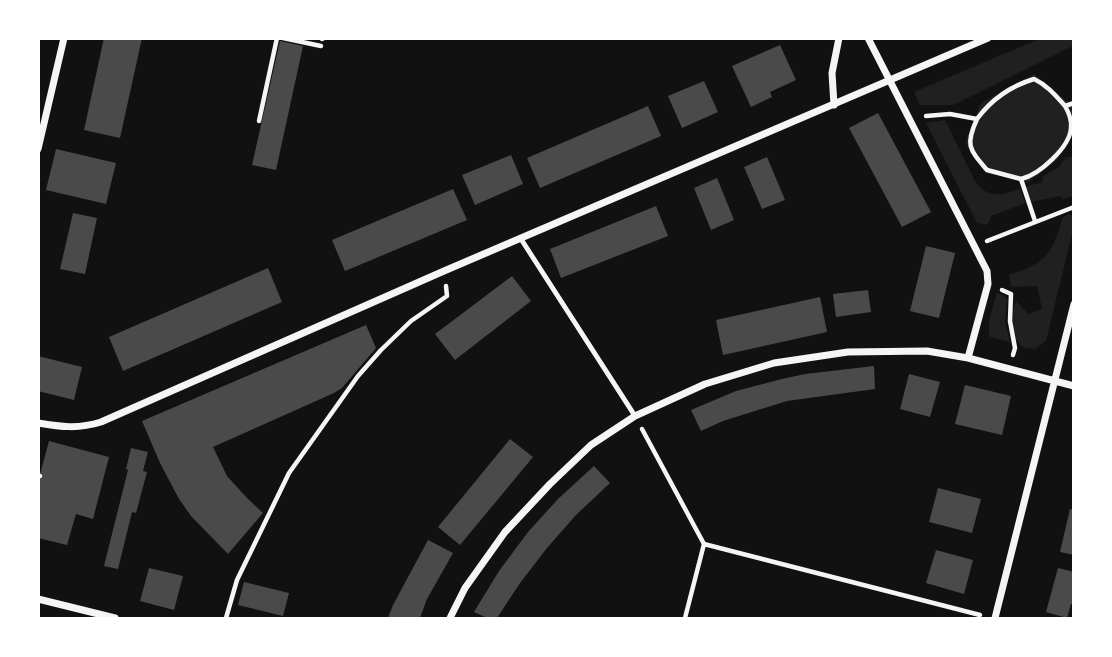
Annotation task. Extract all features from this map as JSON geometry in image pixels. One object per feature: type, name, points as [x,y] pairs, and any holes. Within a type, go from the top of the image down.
[{"type":"street","points":[[38,149],[64,38]]},
{"type":"street","points":[[834,105],[832,73],[839,38]]},
{"type":"street","points":[[868,38],[986,271],[988,284],[968,358]]},
{"type":"street","points":[[38,422],[74,428],[101,422],[444,271],[988,38]]},
{"type":"street","points":[[995,618],[1073,304]]},
{"type":"street","points":[[450,618],[465,588],[505,532],[591,445],[635,416],[705,384],[775,363],[848,352],[927,351],[968,358],[1073,386]]},
{"type":"street","points":[[38,599],[116,618]]},
{"type":"lane","points":[[521,239],[635,416]]},
{"type":"path","points":[[259,121],[277,38]]},
{"type":"path","points":[[282,38],[321,46]]},
{"type":"path","points":[[1034,79],[1065,106],[1071,132],[1064,145],[1043,167],[1029,178],[1021,179],[987,170],[981,163],[969,142],[977,119],[990,102],[1034,79]]},
{"type":"path","points":[[1065,106],[1073,103]]},
{"type":"path","points":[[907,117],[950,114],[977,119]]},
{"type":"path","points":[[1021,179],[1035,221]]},
{"type":"path","points":[[974,247],[1073,207]]},
{"type":"path","points":[[226,618],[237,580],[289,473],[351,386],[381,350],[411,321],[447,296],[444,271]]},
{"type":"path","points":[[988,284],[1011,294],[1010,321],[1016,348],[1009,369]]},
{"type":"path","points":[[635,416],[704,544],[685,618]]},
{"type":"path","points":[[704,544],[995,618]]},
{"type":"shaded area","points":[[1039,39],[1073,39],[1073,46],[953,105],[920,105],[914,92]]},
{"type":"shaded area","points":[[1034,74],[1073,106],[1073,134],[1057,160],[1028,183],[984,172],[965,142],[981,103]]},
{"type":"shaded area","points":[[945,120],[980,187],[995,194],[1020,189],[1025,203],[991,216],[986,225],[977,223],[926,123]]},
{"type":"shaded area","points":[[1073,152],[1073,196],[1030,202],[1025,187],[1042,182],[1043,176],[1059,167]]},
{"type":"shaded area","points":[[1068,214],[1073,216],[1073,230],[1046,341],[1035,349],[1024,348],[1019,344],[1015,333],[1014,306],[1016,302],[1028,314],[1042,309],[1037,286],[1011,287],[1009,275],[1032,266],[1046,256],[1055,241],[1063,217]]},
{"type":"shaded area","points":[[997,293],[1007,299],[1005,321],[1010,342],[990,337],[989,321]]},
{"type":"building","points":[[104,38],[142,38],[120,138],[84,130]]},
{"type":"building","points":[[280,41],[303,46],[276,170],[252,165]]},
{"type":"building","points":[[780,45],[796,80],[770,92],[772,97],[751,107],[732,66]]},
{"type":"building","points":[[704,81],[718,112],[682,128],[668,96]]},
{"type":"building","points":[[648,106],[661,136],[540,188],[527,158]]},
{"type":"building","points":[[878,113],[931,212],[902,227],[849,128]]},
{"type":"building","points":[[56,149],[116,163],[106,204],[46,190]]},
{"type":"building","points":[[511,155],[523,184],[475,205],[462,175]]},
{"type":"building","points":[[767,157],[785,200],[762,209],[744,167]]},
{"type":"building","points":[[717,178],[734,220],[711,230],[694,188]]},
{"type":"building","points":[[453,189],[467,220],[345,271],[332,240]]},
{"type":"building","points":[[656,206],[668,236],[561,278],[550,249]]},
{"type":"building","points":[[73,213],[97,218],[85,274],[60,269]]},
{"type":"building","points":[[926,246],[955,253],[939,318],[910,311]]},
{"type":"building","points":[[268,268],[282,302],[123,371],[109,337]]},
{"type":"building","points":[[512,276],[531,301],[455,360],[435,334]]},
{"type":"building","points":[[868,290],[871,312],[836,317],[833,294]]},
{"type":"building","points":[[820,297],[827,332],[723,355],[716,320]]},
{"type":"building","points":[[366,325],[376,348],[342,388],[213,447],[227,476],[263,513],[228,554],[191,516],[179,499],[142,421]]},
{"type":"building","points":[[38,356],[82,367],[74,400],[38,391]]},
{"type":"building","points":[[874,366],[875,389],[787,401],[723,421],[701,431],[691,410],[736,391],[782,379]]},
{"type":"building","points":[[909,374],[940,382],[930,417],[900,409]]},
{"type":"building","points":[[965,385],[1011,396],[1002,435],[955,424]]},
{"type":"building","points":[[510,439],[533,457],[460,545],[438,527]]},
{"type":"building","points":[[49,441],[109,457],[93,519],[76,514],[67,545],[38,538],[38,482]]},
{"type":"building","points":[[131,448],[148,452],[143,471],[147,472],[136,513],[132,512],[118,569],[104,566]]},
{"type":"building","points":[[594,466],[610,483],[576,515],[547,548],[497,618],[487,618],[474,612],[499,571],[528,532],[559,498]]},
{"type":"building","points":[[938,488],[981,499],[972,533],[929,522]]},
{"type":"building","points":[[1070,509],[1074,510],[1074,555],[1060,552]]},
{"type":"building","points":[[428,540],[453,553],[427,599],[420,618],[388,618],[393,605]]},
{"type":"building","points":[[936,550],[973,560],[964,594],[926,583]]},
{"type":"building","points":[[149,568],[183,576],[174,610],[140,601]]},
{"type":"building","points":[[1058,568],[1074,572],[1074,604],[1071,604],[1067,618],[1046,612]]},
{"type":"building","points":[[244,582],[289,593],[283,616],[238,605]]}]
